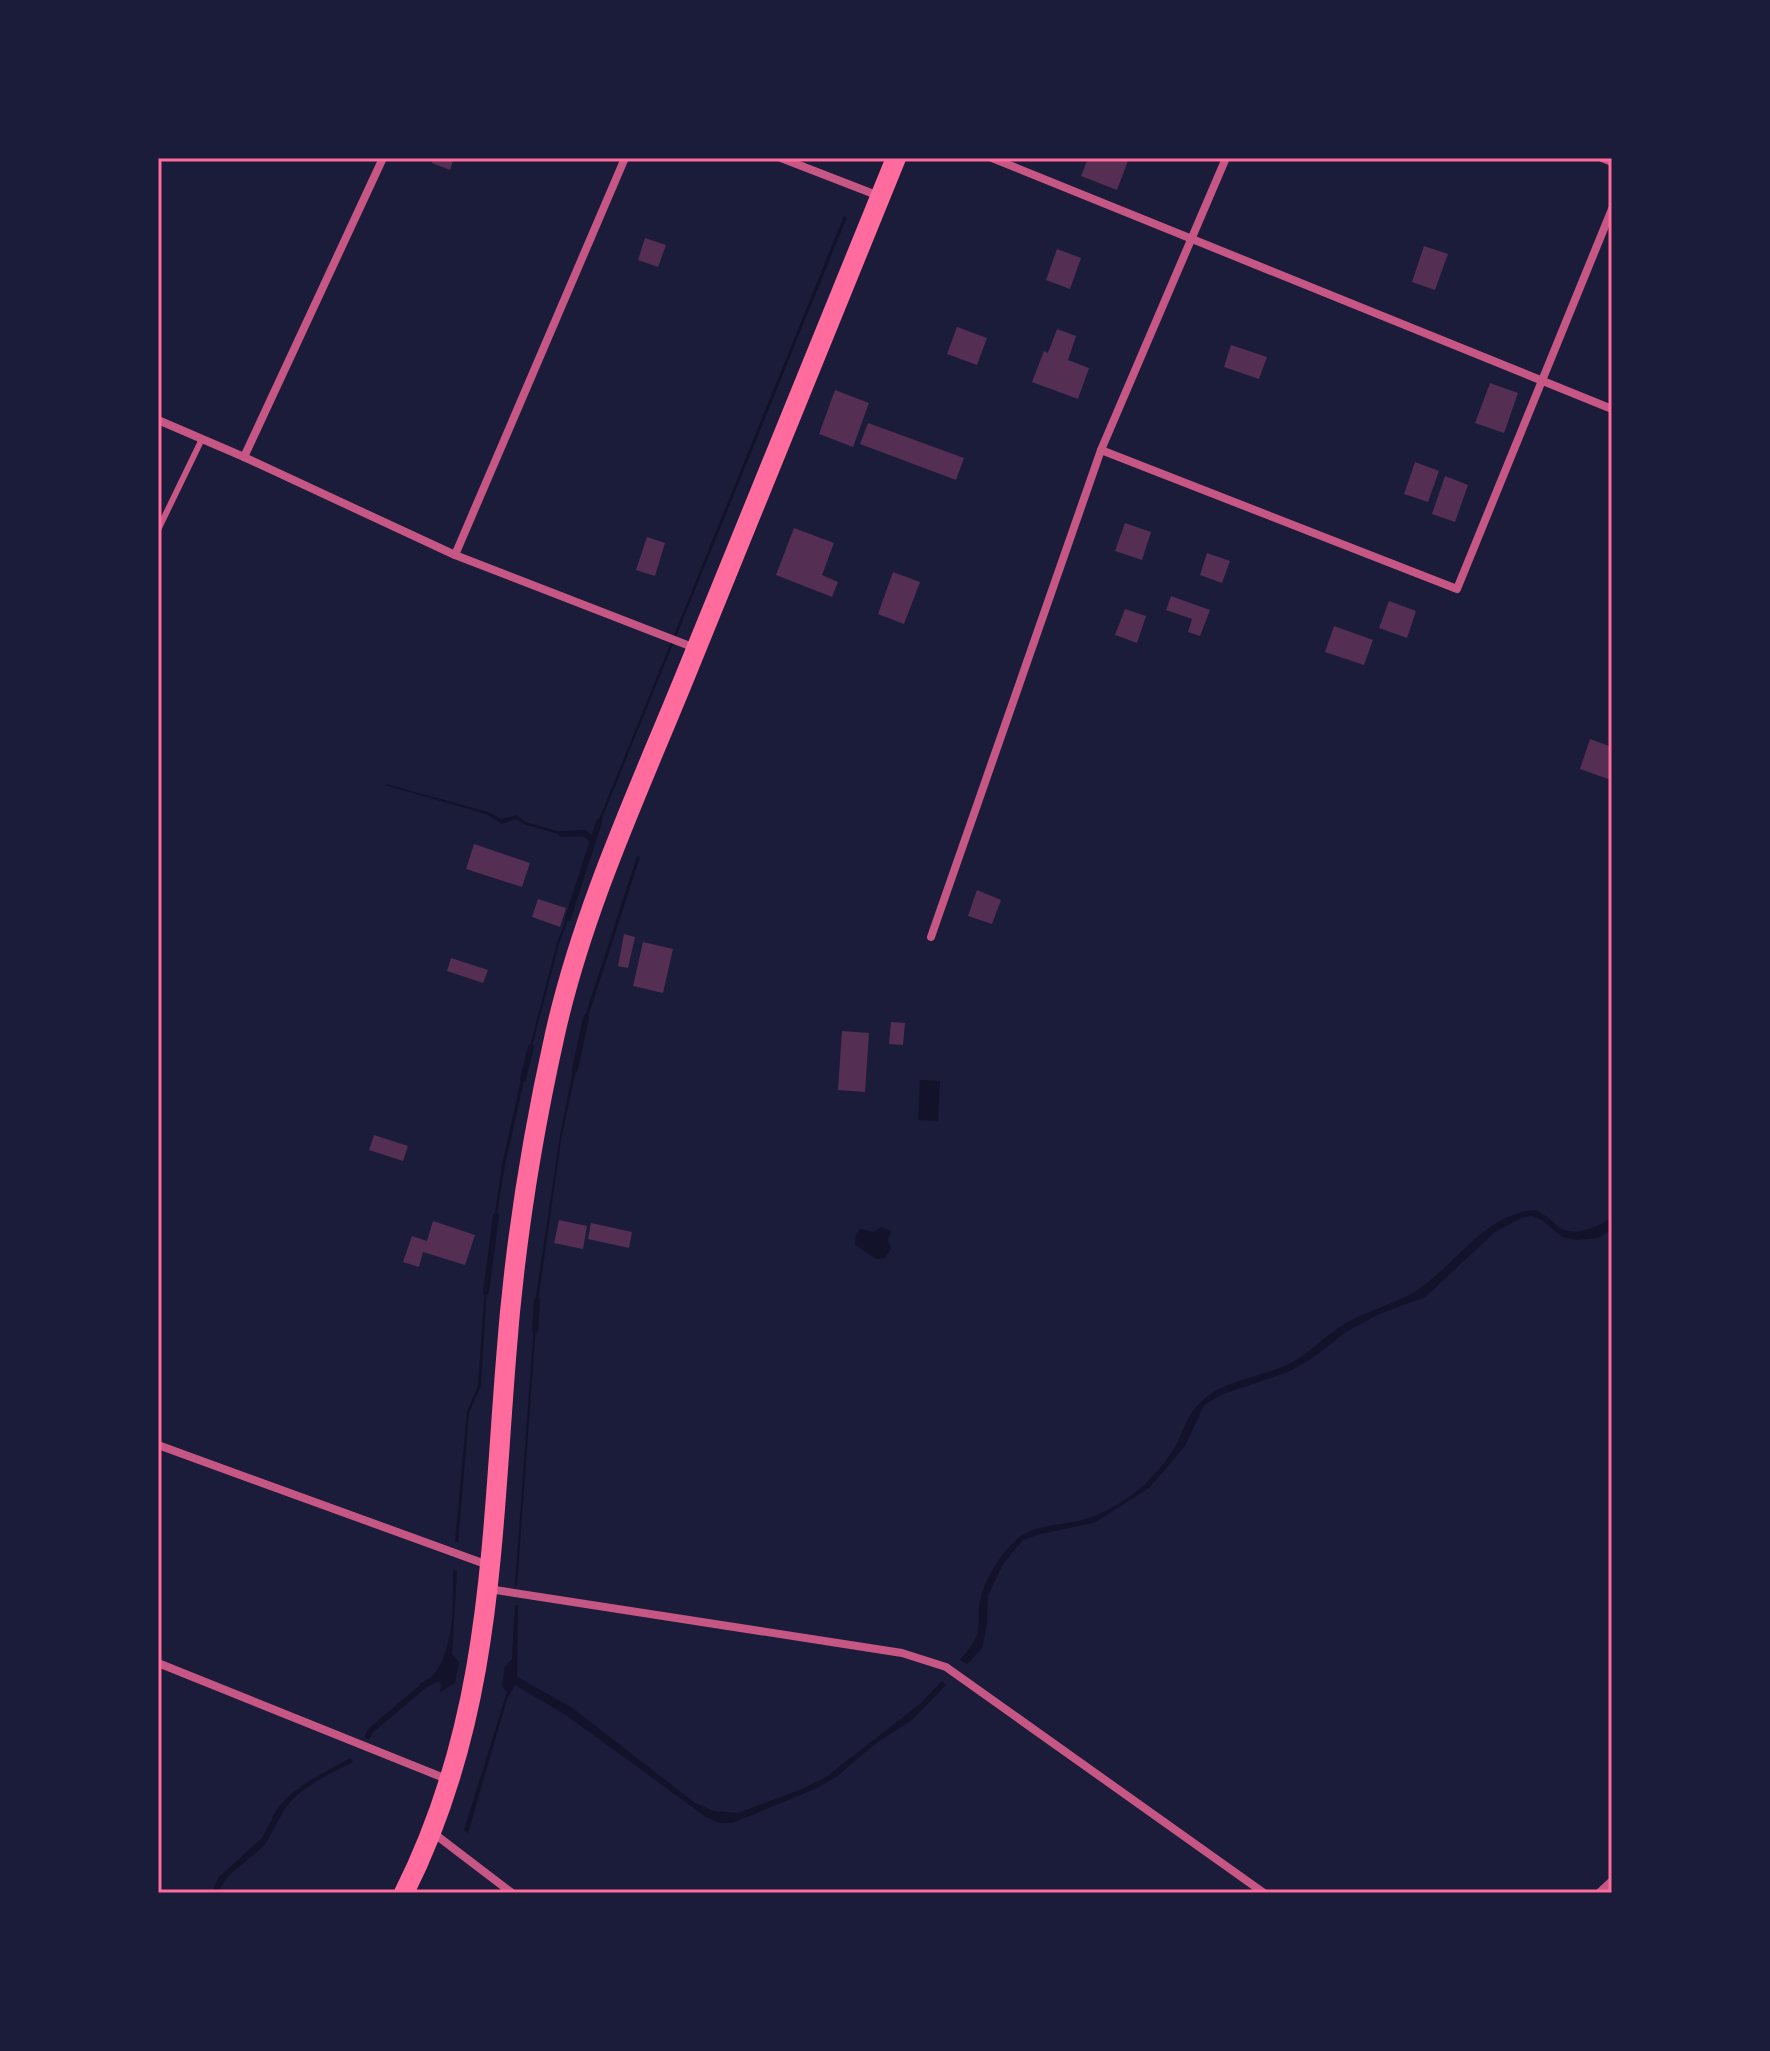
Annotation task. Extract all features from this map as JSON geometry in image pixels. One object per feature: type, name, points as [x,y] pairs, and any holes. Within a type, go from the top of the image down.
[{"type":"main road","points":[[404,1893],[431,1832],[449,1780],[479,1666],[492,1566],[515,1261],[529,1165],[551,1054],[597,891],[687,645],[896,158]]},
{"type":"street","points":[[244,457],[383,158]]},
{"type":"street","points":[[455,555],[625,158]]},
{"type":"street","points":[[781,158],[880,197]]},
{"type":"street","points":[[992,158],[1612,409]]},
{"type":"street","points":[[931,937],[1101,450],[1226,158]]},
{"type":"street","points":[[1602,158],[1612,162]]},
{"type":"street","points":[[1101,450],[1457,589],[1612,209]]},
{"type":"street","points":[[158,420],[455,555],[687,645]]},
{"type":"street","points":[[158,1445],[492,1566]]},
{"type":"street","points":[[489,1589],[902,1653],[946,1667],[1264,1893]]},
{"type":"street","points":[[158,1663],[449,1780]]},
{"type":"street","points":[[431,1832],[512,1893]]},
{"type":"street","points":[[1599,1893],[1612,1881]]},
{"type":"lane","points":[[158,530],[202,439]]},
{"type":"shaded area","points":[[844,216],[847,217],[598,828],[596,827]]},
{"type":"shaded area","points":[[386,784],[488,812],[502,819],[517,815],[525,822],[568,834],[568,837],[516,819],[502,824],[486,814]]},
{"type":"shaded area","points":[[637,856],[640,857],[586,1023],[583,1022]]},
{"type":"shaded area","points":[[571,911],[528,1054],[557,943]]},
{"type":"shaded area","points":[[574,1064],[577,1065],[561,1140],[537,1309],[534,1309],[560,1136]]},
{"type":"shaded area","points":[[523,1071],[526,1072],[494,1220],[502,1165]]},
{"type":"shaded area","points":[[920,1080],[940,1081],[938,1121],[918,1120]]},
{"type":"shaded area","points":[[1536,1210],[1563,1230],[1578,1232],[1612,1217],[1612,1229],[1598,1238],[1577,1240],[1562,1237],[1542,1220],[1532,1216],[1521,1218],[1495,1232],[1425,1297],[1377,1315],[1346,1332],[1288,1372],[1223,1394],[1204,1405],[1185,1446],[1149,1488],[1094,1523],[1023,1540],[1003,1564],[988,1595],[982,1649],[967,1664],[960,1660],[977,1633],[982,1593],[988,1579],[1004,1553],[1021,1536],[1037,1529],[1091,1517],[1124,1501],[1163,1464],[1191,1414],[1212,1393],[1295,1361],[1346,1323],[1423,1286],[1499,1221]]},
{"type":"shaded area","points":[[881,1227],[891,1231],[888,1240],[891,1249],[885,1258],[876,1259],[855,1245],[856,1234],[860,1229],[874,1232]]},
{"type":"shaded area","points":[[485,1285],[481,1386],[469,1413],[458,1543],[455,1542],[467,1411],[478,1386]]},
{"type":"shaded area","points":[[536,1325],[517,1586],[515,1585]]},
{"type":"shaded area","points":[[453,1570],[457,1571],[452,1654],[459,1662],[455,1683],[440,1692],[439,1681],[423,1689],[419,1685],[435,1673],[446,1650],[452,1623]]},
{"type":"shaded area","points":[[515,1605],[518,1605],[517,1677],[571,1707],[695,1803],[714,1811],[738,1813],[826,1777],[920,1704],[942,1681],[946,1685],[912,1720],[876,1743],[836,1777],[815,1789],[732,1823],[719,1823],[706,1817],[566,1715],[515,1685],[507,1699],[468,1833],[464,1830],[507,1692],[502,1686],[505,1666],[512,1659]]},
{"type":"shaded area","points":[[350,1758],[353,1762],[301,1792],[279,1819],[272,1817],[297,1790]]},
{"type":"shaded area","points":[[264,1836],[269,1838],[264,1845],[228,1877],[219,1893],[212,1893],[218,1878]]},
{"type":"building","points":[[434,158],[454,158],[450,170],[432,163]]},
{"type":"building","points":[[1088,158],[1129,158],[1117,190],[1081,176]]},
{"type":"building","points":[[645,238],[666,245],[658,267],[638,260]]},
{"type":"building","points":[[1424,246],[1448,254],[1435,290],[1412,282]]},
{"type":"building","points":[[1057,249],[1081,258],[1070,289],[1046,280]]},
{"type":"building","points":[[957,327],[987,338],[977,365],[947,354]]},
{"type":"building","points":[[1057,329],[1076,336],[1068,360],[1089,368],[1078,399],[1032,382]]},
{"type":"building","points":[[1231,345],[1267,357],[1259,379],[1224,367]]},
{"type":"building","points":[[1490,383],[1518,393],[1504,433],[1475,423]]},
{"type":"building","points":[[835,390],[869,403],[853,447],[819,434]]},
{"type":"building","points":[[868,423],[964,458],[956,480],[860,444]]},
{"type":"building","points":[[1415,462],[1439,471],[1428,502],[1404,494]]},
{"type":"building","points":[[1445,476],[1468,485],[1455,522],[1432,514]]},
{"type":"building","points":[[1125,523],[1151,532],[1142,560],[1115,551]]},
{"type":"building","points":[[794,528],[834,543],[822,575],[838,582],[832,597],[776,575]]},
{"type":"building","points":[[647,537],[665,543],[655,576],[636,570]]},
{"type":"building","points":[[1207,553],[1230,561],[1222,583],[1200,575]]},
{"type":"building","points":[[893,572],[920,582],[904,624],[878,614]]},
{"type":"building","points":[[1171,596],[1210,610],[1200,636],[1188,632],[1192,619],[1166,610]]},
{"type":"building","points":[[1389,601],[1416,611],[1407,638],[1379,628]]},
{"type":"building","points":[[1125,609],[1146,616],[1137,643],[1115,635]]},
{"type":"building","points":[[1334,626],[1373,640],[1364,665],[1325,652]]},
{"type":"building","points":[[1590,739],[1612,747],[1611,780],[1580,769]]},
{"type":"building","points":[[474,844],[530,863],[522,887],[466,869]]},
{"type":"building","points":[[977,890],[1001,900],[992,924],[968,916]]},
{"type":"building","points":[[538,899],[566,908],[560,927],[532,917]]},
{"type":"building","points":[[624,934],[635,937],[628,968],[618,966]]},
{"type":"building","points":[[643,942],[673,949],[663,993],[633,986]]},
{"type":"building","points":[[451,958],[488,970],[483,983],[447,971]]},
{"type":"building","points":[[891,1022],[905,1023],[903,1045],[889,1044]]},
{"type":"building","points":[[842,1031],[869,1033],[865,1092],[838,1090]]},
{"type":"building","points":[[374,1135],[408,1146],[403,1161],[369,1150]]},
{"type":"building","points":[[559,1220],[587,1226],[583,1249],[554,1243]]},
{"type":"building","points":[[433,1221],[475,1235],[465,1265],[423,1252],[419,1267],[403,1262],[412,1236],[427,1241]]},
{"type":"building","points":[[591,1223],[632,1232],[629,1248],[588,1239]]},
{"type":"waterway","points":[[568,918],[599,822]]},
{"type":"waterway","points":[[562,834],[585,833],[593,841]]},
{"type":"waterway","points":[[575,1069],[586,1018]]},
{"type":"waterway","points":[[523,1079],[531,1047]]},
{"type":"waterway","points":[[486,1292],[496,1216]]},
{"type":"waterway","points":[[535,1330],[537,1301]]},
{"type":"waterway","points":[[368,1736],[427,1683]]},
{"type":"waterway","points":[[263,1842],[279,1813]]}]
